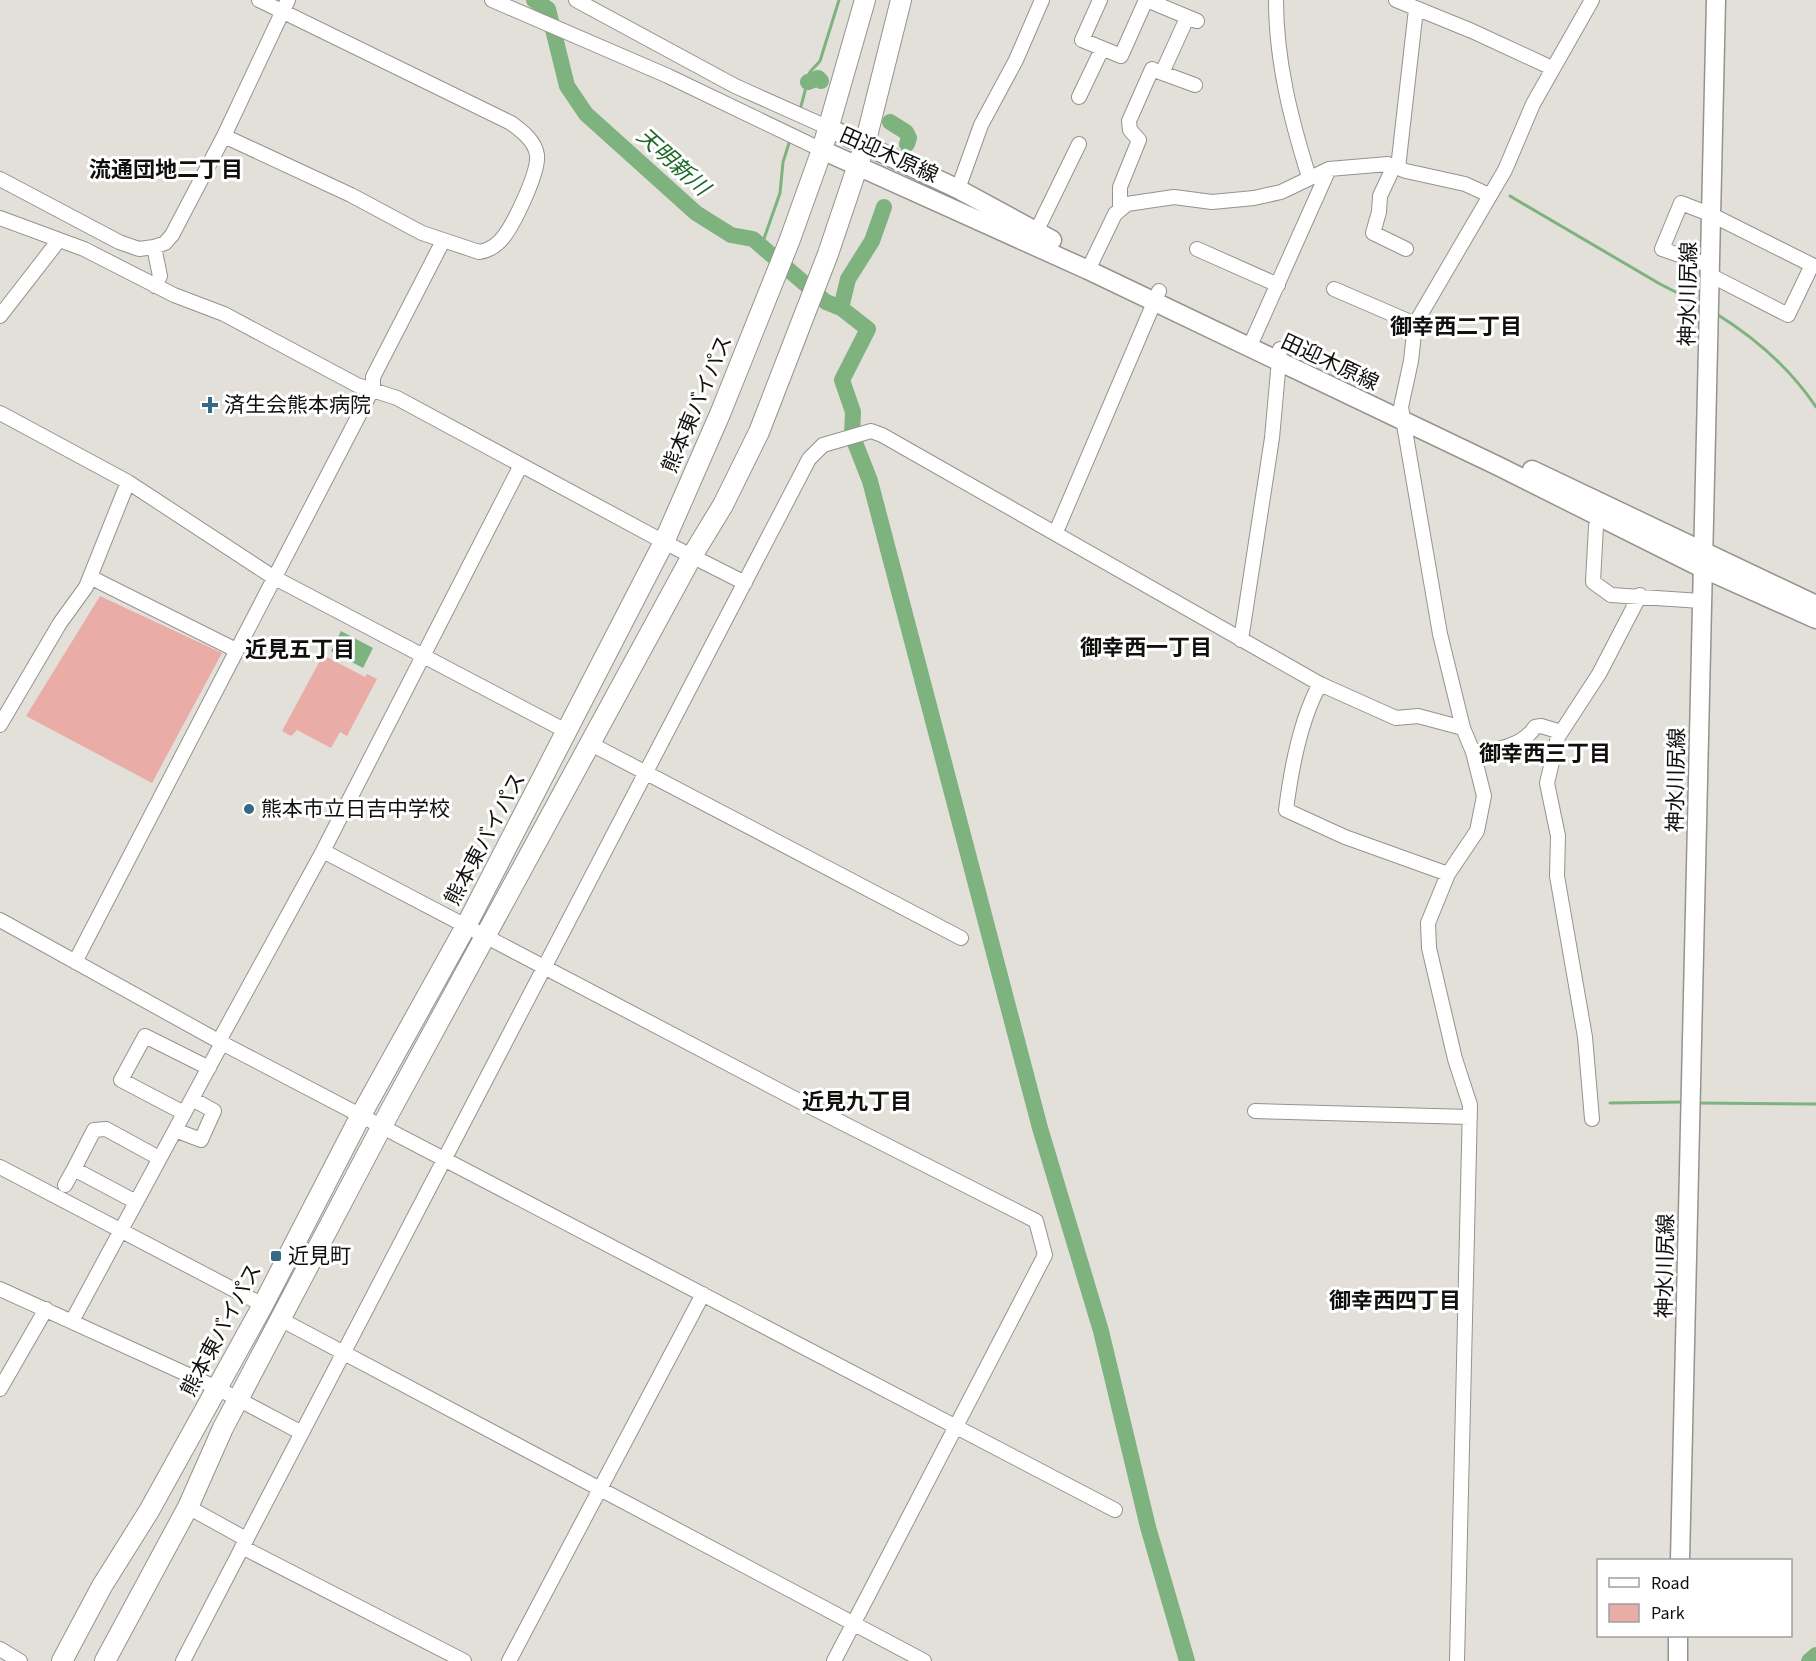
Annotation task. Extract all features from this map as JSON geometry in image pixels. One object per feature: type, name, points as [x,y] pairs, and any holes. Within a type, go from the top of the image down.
[{"type":"highway","name":"熊本東バイパス","points":[[62,1661],[102,1586],[149,1511],[263,1305],[361,1115],[466,926],[568,732],[664,542],[720,414],[789,242],[829,128],[865,0]]},
{"type":"highway","points":[[95,1661],[223,1428],[382,1126],[487,937],[692,556],[723,505],[759,432],[828,254],[865,144],[901,0]]},
{"type":"highway","points":[[105,1661],[188,1507],[223,1428]]},
{"type":"highway","points":[[77,1661],[149,1511]]},
{"type":"main road","name":"神水川尻線","points":[[1680,1559],[1716,0]]},
{"type":"main road","name":"田迎木原線","points":[[829,128],[958,189],[1091,265]]},
{"type":"main road","name":"田迎木原線","points":[[822,150],[1091,265],[1702,560],[1816,619]]},
{"type":"main road","name":"田迎木原線","points":[[1402,414],[1601,518],[1816,605]]},
{"type":"main road","points":[[1678,1637],[1678,1661]]},
{"type":"street","points":[[224,136],[443,242],[479,252],[499,242],[508,231],[533,177],[537,155],[527,135],[511,123],[285,6],[259,0]]},
{"type":"street","points":[[492,0],[728,104],[822,150]]},
{"type":"street","points":[[576,0],[735,86],[829,128]]},
{"type":"street","points":[[958,189],[981,125],[1016,60],[1042,0]]},
{"type":"street","points":[[1100,0],[1082,40],[1121,56],[1147,0],[1192,19],[1153,69],[1129,121],[1130,130],[1139,140],[1120,187],[1120,210]]},
{"type":"street","points":[[1276,0],[1276,33],[1293,126],[1309,177]]},
{"type":"street","points":[[1396,0],[1472,31],[1552,68]]},
{"type":"street","points":[[1457,1661],[1470,1105],[1455,1059],[1429,948],[1428,923],[1448,874],[1477,831],[1484,796],[1473,752],[1463,728],[1440,634],[1402,414],[1415,324],[1504,170],[1552,68],[1592,0]]},
{"type":"street","points":[[0,179],[119,242],[139,249],[165,243],[178,225],[224,136],[285,6]]},
{"type":"street","points":[[1407,249],[1373,233],[1380,196],[1396,167],[1416,9]]},
{"type":"street","points":[[1079,97],[1102,49]]},
{"type":"street","points":[[1153,69],[1195,85]]},
{"type":"street","points":[[1036,232],[1079,144]]},
{"type":"street","points":[[1091,265],[1115,214],[1127,204],[1174,197],[1212,202],[1254,198],[1281,192],[1329,169],[1362,165],[1396,167],[1465,184],[1489,195]]},
{"type":"street","points":[[1252,342],[1329,169]]},
{"type":"street","points":[[1681,203],[1712,215],[1812,265],[1788,315],[1711,270],[1662,249],[1681,203]]},
{"type":"street","points":[[0,218],[84,249],[155,286],[224,314],[357,385],[373,388],[397,398],[664,542],[745,583]]},
{"type":"street","points":[[0,316],[59,240]]},
{"type":"street","points":[[75,962],[373,388],[373,377],[443,242]]},
{"type":"street","points":[[154,247],[160,276],[155,286]]},
{"type":"street","points":[[1197,249],[1278,285]]},
{"type":"street","points":[[1334,290],[1415,324]]},
{"type":"street","points":[[1056,532],[1157,297]]},
{"type":"street","points":[[1241,640],[1272,438],[1279,356]]},
{"type":"street","points":[[0,413],[128,482],[273,577],[568,732]]},
{"type":"street","points":[[183,1661],[809,459],[824,445],[871,431],[887,437],[1320,684],[1396,718],[1418,717],[1463,728]]},
{"type":"street","points":[[72,1321],[323,851],[521,465]]},
{"type":"street","points":[[0,725],[90,577],[128,482]]},
{"type":"street","points":[[1601,518],[1596,526],[1593,582],[1611,595],[1640,595],[1701,601]]},
{"type":"street","points":[[90,577],[236,650]]},
{"type":"street","points":[[1592,1119],[1585,1037],[1557,876],[1558,836],[1547,783],[1561,732],[1599,674],[1640,595]]},
{"type":"street","points":[[1320,684],[1312,697],[1301,736],[1286,810],[1345,837],[1448,874]]},
{"type":"street","points":[[1473,752],[1490,752],[1510,744],[1529,736],[1534,727],[1541,726],[1561,732]]},
{"type":"street","points":[[591,744],[960,938]]},
{"type":"street","points":[[323,851],[1036,1221],[1045,1255],[834,1661]]},
{"type":"street","points":[[0,920],[221,1042],[955,1428],[1116,1510]]},
{"type":"street","points":[[184,1113],[121,1080],[145,1036],[209,1068]]},
{"type":"street","points":[[175,1130],[201,1140],[214,1112],[192,1099]]},
{"type":"street","points":[[1255,1111],[1470,1117]]},
{"type":"street","points":[[65,1185],[94,1130],[106,1129],[159,1158]]},
{"type":"street","points":[[0,1167],[263,1305]]},
{"type":"street","points":[[74,1169],[135,1202]]},
{"type":"street","points":[[2,1293],[46,1309],[217,1388],[302,1433]]},
{"type":"street","points":[[508,1661],[703,1294]]},
{"type":"street","points":[[0,1389],[46,1309]]},
{"type":"street","points":[[280,1319],[924,1661]]},
{"type":"street","points":[[188,1507],[244,1543],[464,1661]]},
{"type":"street","points":[[0,1649],[20,1661]]},
{"type":"green space","points":[[100,596],[222,653],[152,783],[26,716]]},
{"type":"green space","points":[[323,655],[365,677],[367,674],[377,679],[347,736],[340,732],[331,748],[297,730],[291,736],[282,731]]},
{"type":"shaded area","points":[[341,631],[373,648],[363,668],[331,651]]},
{"type":"waterway","name":"天明新川","points":[[534,0],[548,9],[567,86],[586,114],[696,213],[731,235],[753,239],[826,302],[841,308]]},
{"type":"waterway","points":[[800,110],[810,72],[820,61],[839,0]]},
{"type":"waterway","points":[[808,82],[818,78],[821,81]]},
{"type":"waterway","points":[[890,122],[906,132],[909,138],[907,144]]},
{"type":"waterway","points":[[761,247],[780,193],[783,162],[790,140]]},
{"type":"waterway","points":[[1510,196],[1660,284],[1701,305]]},
{"type":"waterway","points":[[884,207],[872,241],[848,279],[841,308],[868,329],[842,380],[853,412],[852,435],[870,481],[1040,1128],[1101,1331],[1148,1527],[1187,1661]]},
{"type":"waterway","points":[[1715,313],[1744,332],[1783,366],[1816,407]]},
{"type":"waterway","points":[[1610,1103],[1683,1102]]},
{"type":"waterway","points":[[1696,1103],[1816,1104]]},
{"type":"waterway","name":"天明新川","points":[[1809,1661],[1816,1655]]},
{"type":"place","name":"済生会熊本病院","points":[[210,405]]},
{"type":"place","name":"熊本市立日吉中学校","points":[[249,809]]},
{"type":"place","name":"近見町","points":[[276,1256]]},
{"type":"district","name":"流通団地二丁目","points":[[166,170]]},
{"type":"district","name":"御幸西二丁目","points":[[1456,327]]},
{"type":"district","name":"御幸西一丁目","points":[[1146,648]]},
{"type":"district","name":"近見五丁目","points":[[300,650]]},
{"type":"district","name":"御幸西三丁目","points":[[1545,754]]},
{"type":"district","name":"近見九丁目","points":[[857,1102]]},
{"type":"district","name":"御幸西四丁目","points":[[1395,1301]]}]
